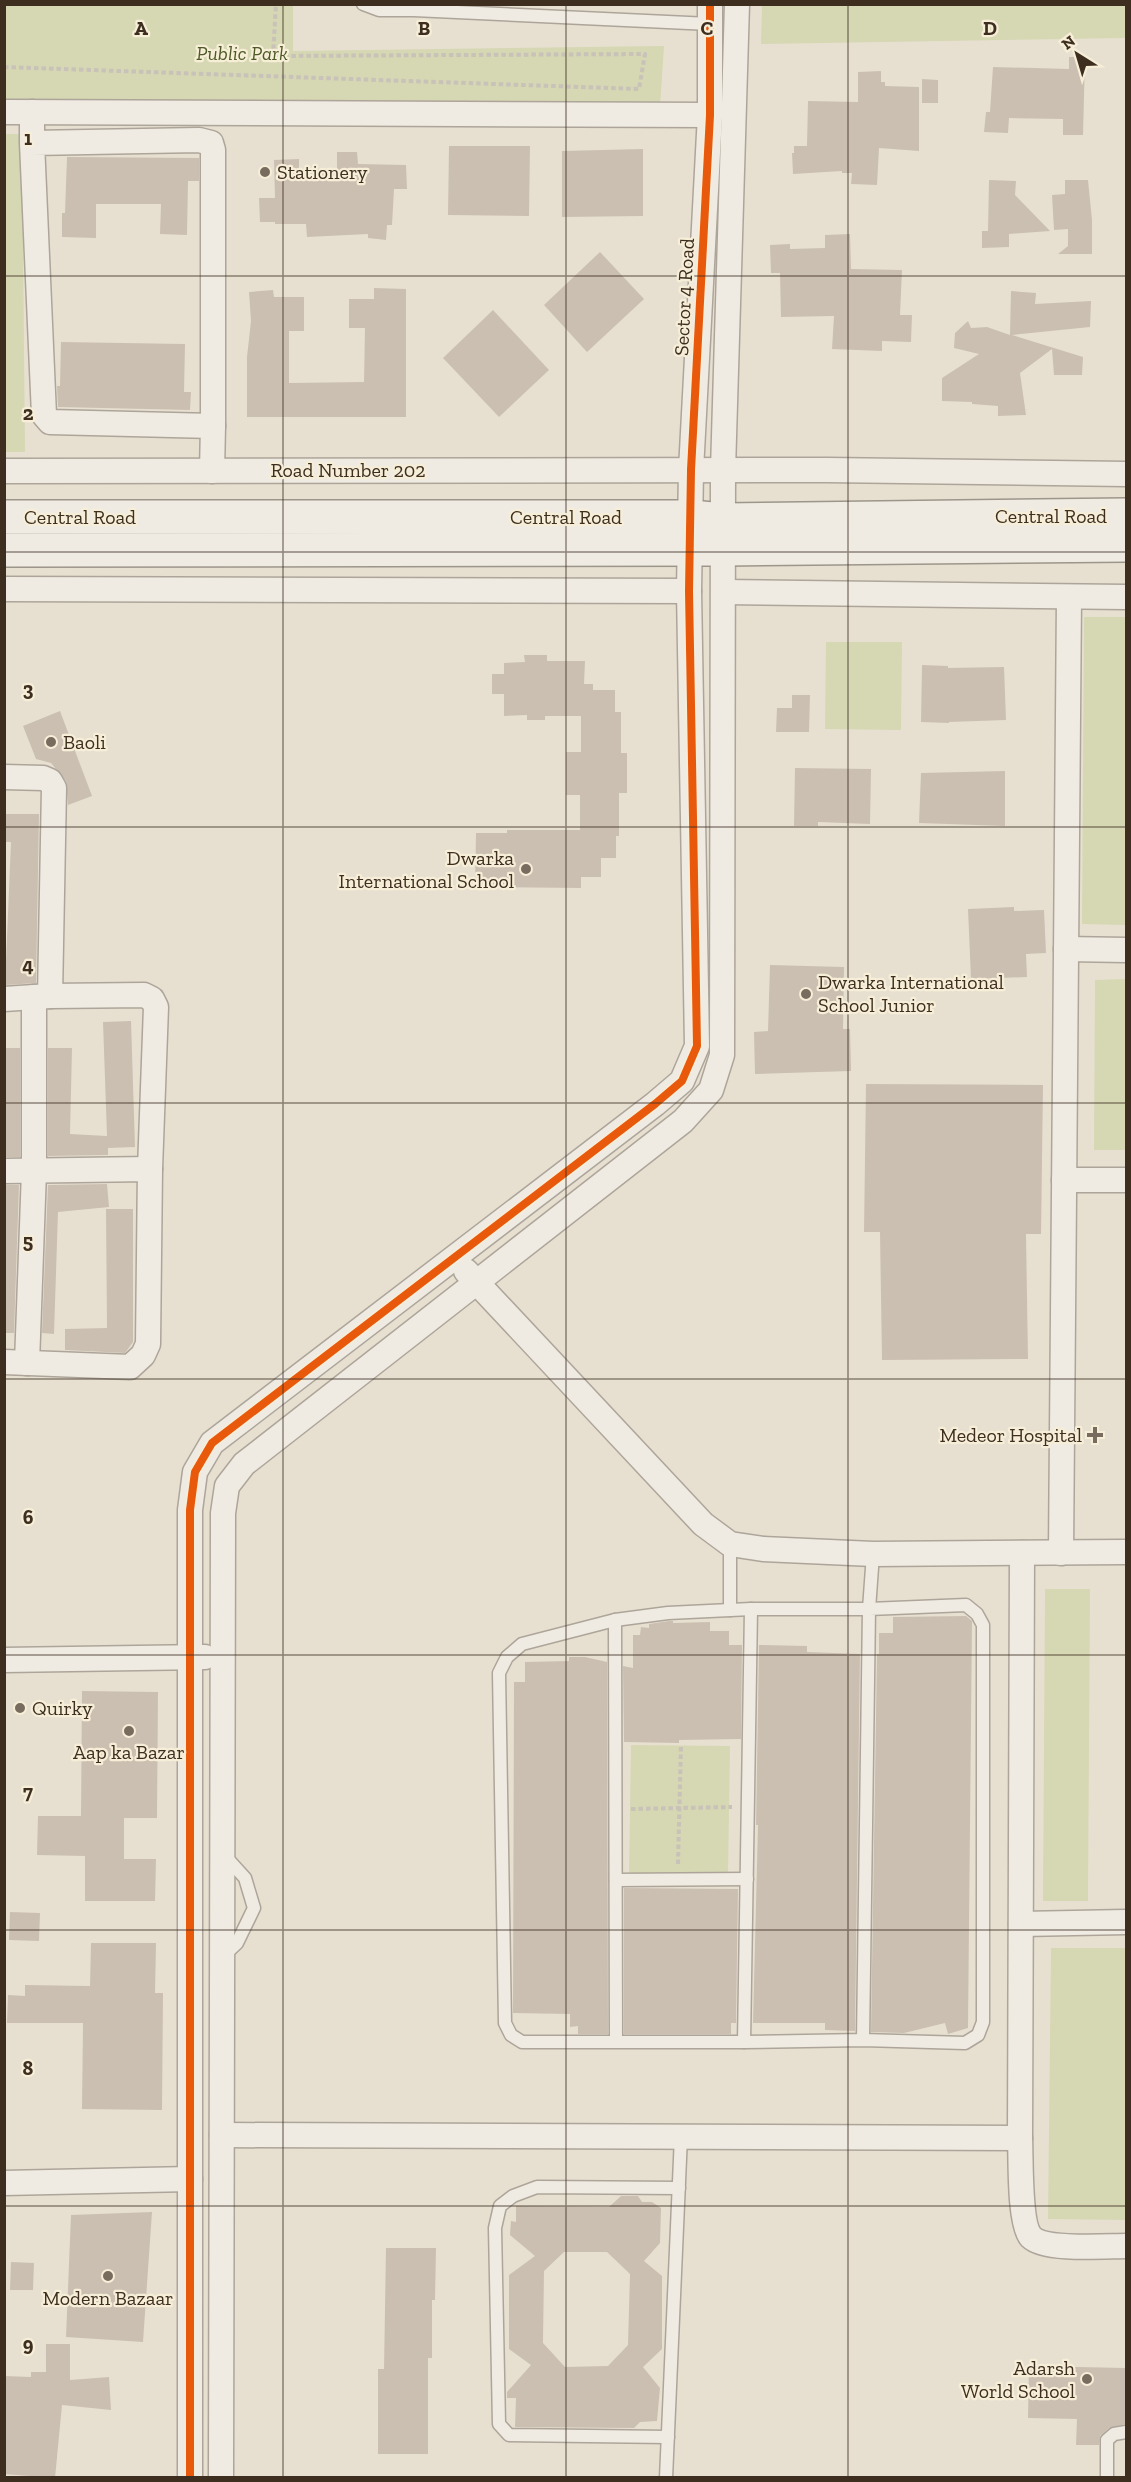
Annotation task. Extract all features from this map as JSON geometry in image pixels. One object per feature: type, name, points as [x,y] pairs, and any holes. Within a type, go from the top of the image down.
[{"type":"main road","name":"Central Road","points":[[723,534],[1126,515]]},
{"type":"main road","name":"Central Road","points":[[4,517],[1126,545]]},
{"type":"main road","name":"Central Road","points":[[4,550],[690,533]]},
{"type":"street","points":[[221,2478],[223,1513],[227,1486],[244,1464],[683,1121],[711,1090],[722,1055],[723,470],[736,4]]},
{"type":"street","name":"Sector 4 Road","points":[[190,2478],[190,1510],[195,1472],[212,1443],[655,1104],[682,1081],[698,1046],[689,591],[692,470],[710,115],[710,14]]},
{"type":"street","points":[[4,112],[710,115]]},
{"type":"street","points":[[32,112],[46,420],[50,422],[213,426]]},
{"type":"street","points":[[33,143],[199,140],[211,143],[213,150],[212,471]]},
{"type":"street","name":"Road Number 202","points":[[4,471],[723,470],[1126,474]]},
{"type":"street","points":[[4,589],[689,591]]},
{"type":"street","points":[[724,592],[1126,597]]},
{"type":"street","points":[[1061,1553],[1069,597]]},
{"type":"street","points":[[4,777],[43,778],[50,781],[54,788],[42,997],[34,1170],[16,1362],[130,1367],[142,1355],[148,1344],[150,1169],[156,1007],[152,999],[144,995],[42,997],[4,999]]},
{"type":"street","points":[[1066,950],[1126,950]]},
{"type":"street","points":[[4,1171],[150,1169]]},
{"type":"street","points":[[1064,1180],[1126,1180]]},
{"type":"street","points":[[454,1258],[703,1524],[730,1544],[763,1549],[873,1554],[1126,1552]]},
{"type":"street","points":[[1022,1553],[1020,2138],[1024,2224],[1032,2238],[1046,2245],[1126,2246]]},
{"type":"street","points":[[4,1660],[223,1657]]},
{"type":"street","points":[[1021,1924],[1126,1922]]},
{"type":"street","points":[[222,2135],[1020,2138]]},
{"type":"street","points":[[4,2183],[190,2179]]},
{"type":"lane","points":[[363,4],[379,10],[710,14]]},
{"type":"lane","points":[[730,1544],[730,1611]]},
{"type":"lane","points":[[863,2040],[869,1609],[873,1554]]},
{"type":"lane","points":[[966,1605],[977,1614],[983,1624],[983,2022],[978,2035],[965,2043],[863,2040],[522,2042],[511,2036],[505,2023],[499,1672],[507,1657],[522,1644],[615,1620],[668,1613],[751,1609],[869,1609],[966,1605]]},
{"type":"lane","points":[[744,2042],[751,1609]]},
{"type":"lane","points":[[615,1620],[616,2041]]},
{"type":"lane","points":[[222,1853],[245,1878],[254,1908],[237,1943],[222,1957]]},
{"type":"lane","points":[[616,1880],[747,1879]]},
{"type":"lane","points":[[666,2478],[681,2136]]},
{"type":"lane","points":[[668,2437],[508,2435],[504,2432],[499,2424],[495,2228],[500,2206],[513,2196],[537,2187],[679,2188]]},
{"type":"lane","points":[[1107,2478],[1107,2440],[1114,2434],[1126,2432]]},
{"type":"path","points":[[4,67],[639,89],[645,54],[273,56],[276,4]]},
{"type":"path","points":[[678,1880],[681,1745]]},
{"type":"path","points":[[615,1809],[748,1806]]},
{"type":"green space","name":"Public Park","points":[[5,5],[293,5],[293,51],[664,46],[660,106],[5,100]]},
{"type":"green space","points":[[762,5],[1126,5],[1126,38],[761,44]]},
{"type":"green space","points":[[4,134],[22,134],[25,452],[5,452]]},
{"type":"green space","points":[[1084,617],[1126,617],[1126,925],[1082,924]]},
{"type":"green space","points":[[826,642],[902,642],[901,730],[825,729]]},
{"type":"green space","points":[[1126,979],[1126,1150],[1094,1150],[1095,980]]},
{"type":"green space","points":[[1045,1589],[1090,1589],[1088,1901],[1043,1901]]},
{"type":"green space","points":[[631,1745],[730,1746],[728,1876],[629,1875]]},
{"type":"green space","points":[[1051,1948],[1126,1948],[1126,2220],[1048,2219]]},
{"type":"building","points":[[1069,57],[1085,57],[1083,135],[1063,135],[1063,119],[1009,118],[1008,133],[984,132],[986,112],[990,112],[993,67],[1069,69]]},
{"type":"building","points":[[881,71],[881,82],[885,82],[885,86],[919,87],[919,151],[879,148],[877,185],[851,184],[852,173],[842,173],[842,171],[793,174],[794,146],[807,146],[808,101],[858,102],[858,72]]},
{"type":"building","points":[[922,79],[938,80],[938,103],[922,103]]},
{"type":"building","points":[[449,146],[530,146],[529,216],[448,215]]},
{"type":"building","points":[[643,149],[643,216],[562,217],[562,151]]},
{"type":"building","points":[[337,152],[357,152],[358,164],[406,165],[407,189],[394,189],[392,225],[387,225],[386,240],[368,238],[368,234],[307,237],[306,224],[260,222],[259,198],[275,198],[274,160],[299,159],[299,168],[337,170]]},
{"type":"building","points":[[67,157],[199,158],[199,181],[188,181],[187,235],[160,234],[161,204],[96,204],[96,238],[62,237]]},
{"type":"building","points":[[989,180],[1016,181],[1015,195],[1050,231],[1009,234],[1009,247],[982,248],[982,231],[988,231]]},
{"type":"building","points":[[1065,180],[1088,180],[1092,220],[1092,254],[1058,254],[1068,246],[1068,229],[1054,230],[1052,195],[1065,194]]},
{"type":"building","points":[[850,234],[851,269],[902,270],[900,315],[912,315],[911,342],[882,341],[882,351],[832,349],[834,316],[781,317],[780,273],[771,273],[770,245],[790,244],[790,249],[825,248],[825,235]]},
{"type":"building","points":[[600,252],[644,299],[587,352],[544,305]]},
{"type":"building","points":[[374,288],[406,289],[406,417],[247,417],[247,357],[251,321],[249,292],[273,290],[274,297],[304,297],[304,331],[289,331],[289,383],[364,382],[365,328],[349,328],[349,299],[374,299]]},
{"type":"building","points":[[1011,291],[1036,293],[1035,304],[1091,301],[1090,327],[1012,335],[1083,357],[1082,375],[1054,375],[1052,349],[1020,373],[1026,415],[998,416],[998,406],[942,401],[942,378],[979,354],[954,348],[955,333],[968,321],[971,328],[987,327],[1010,335]]},
{"type":"building","points":[[493,310],[549,370],[499,417],[443,358]]},
{"type":"building","points":[[61,342],[185,344],[184,392],[191,392],[190,410],[58,407],[57,386],[60,386]]},
{"type":"building","points":[[524,655],[547,655],[547,661],[585,661],[584,684],[593,684],[593,690],[615,690],[615,712],[621,712],[621,753],[627,753],[627,793],[619,793],[619,836],[616,836],[616,858],[601,858],[601,877],[581,877],[581,888],[475,887],[476,833],[507,833],[507,830],[580,830],[580,795],[566,795],[566,752],[581,752],[581,716],[545,716],[545,720],[527,720],[527,715],[504,716],[504,694],[492,694],[492,674],[504,674],[504,663],[525,662]]},
{"type":"building","points":[[922,665],[948,666],[948,668],[1004,667],[1006,720],[921,722]]},
{"type":"building","points":[[792,695],[810,695],[809,732],[776,732],[777,708],[792,708]]},
{"type":"building","name":"Baoli","points":[[60,711],[92,796],[68,805],[66,781],[51,763],[36,759],[23,726]]},
{"type":"building","points":[[795,768],[871,769],[870,824],[818,822],[818,826],[794,826]]},
{"type":"building","points":[[1005,771],[1005,826],[919,823],[921,773]]},
{"type":"building","points":[[4,814],[39,814],[36,983],[5,985],[11,842],[4,842]]},
{"type":"building","points":[[1014,907],[1014,911],[1044,910],[1046,953],[1026,954],[1027,977],[971,979],[968,909]]},
{"type":"building","points":[[770,965],[844,967],[843,1029],[850,1029],[851,1071],[755,1074],[754,1032],[768,1031]]},
{"type":"building","points":[[131,1021],[135,1147],[108,1148],[108,1155],[48,1156],[48,1048],[72,1048],[70,1134],[107,1136],[103,1022]]},
{"type":"building","points":[[4,1048],[20,1048],[20,1157],[4,1157]]},
{"type":"building","points":[[866,1084],[1043,1085],[1041,1234],[1026,1234],[1028,1359],[882,1360],[880,1232],[864,1232]]},
{"type":"building","points":[[107,1184],[109,1207],[58,1212],[54,1334],[42,1333],[48,1185]]},
{"type":"building","points":[[4,1185],[19,1185],[14,1333],[4,1333]]},
{"type":"building","points":[[106,1209],[133,1209],[133,1342],[125,1353],[65,1350],[65,1329],[107,1328]]},
{"type":"building","points":[[966,1616],[972,1621],[968,2028],[948,2034],[945,2023],[904,2033],[871,2032],[879,1633],[893,1633],[893,1617]]},
{"type":"building","points":[[669,1621],[673,1623],[710,1622],[710,1631],[729,1631],[729,1645],[742,1645],[741,1739],[679,1740],[679,1743],[624,1742],[623,1666],[633,1668],[633,1635],[640,1635],[641,1627],[649,1628],[649,1624]]},
{"type":"building","points":[[759,1645],[807,1646],[807,1652],[860,1654],[855,2031],[825,2030],[825,2023],[753,2023],[758,1825],[756,1825]]},
{"type":"building","points":[[569,1657],[585,1657],[607,1662],[608,2034],[578,2034],[578,2026],[570,2027],[570,2014],[513,2013],[514,1682],[525,1682],[525,1662],[569,1661]]},
{"type":"building","points":[[82,1691],[158,1692],[157,1818],[124,1818],[124,1859],[156,1859],[155,1901],[85,1901],[85,1856],[37,1855],[38,1816],[81,1816]]},
{"type":"building","points":[[624,1888],[738,1889],[736,2023],[731,2023],[731,2034],[624,2034]]},
{"type":"building","points":[[10,1912],[40,1913],[39,1941],[9,1940]]},
{"type":"building","points":[[91,1943],[156,1943],[155,1993],[163,1993],[162,2110],[82,2109],[83,2023],[7,2023],[8,1995],[25,1996],[25,1985],[90,1986]]},
{"type":"building","points":[[621,2196],[638,2196],[642,2202],[652,2202],[661,2208],[660,2243],[644,2261],[662,2276],[662,2349],[643,2367],[660,2388],[657,2421],[640,2422],[634,2428],[515,2427],[516,2398],[507,2398],[507,2392],[531,2365],[509,2349],[509,2275],[535,2256],[510,2235],[511,2221],[516,2222],[516,2206],[609,2207]],"holes":[[[564,2252],[607,2252],[630,2274],[628,2345],[608,2366],[565,2367],[543,2343],[544,2271]]]},
{"type":"building","name":"Modern Bazaar","points":[[152,2212],[143,2342],[66,2337],[71,2215]]},
{"type":"building","points":[[386,2248],[436,2248],[435,2300],[432,2300],[432,2358],[428,2358],[428,2454],[378,2454],[378,2369],[384,2369]]},
{"type":"building","points":[[11,2262],[34,2263],[33,2290],[10,2290]]},
{"type":"building","points":[[46,2344],[70,2344],[70,2380],[109,2377],[111,2410],[62,2405],[55,2478],[4,2474],[4,2376],[31,2377],[31,2372],[46,2372]]},
{"type":"building","points":[[1029,2366],[1126,2368],[1126,2424],[1109,2428],[1100,2436],[1099,2445],[1076,2445],[1077,2419],[1028,2418]]},
{"type":"cycle path","points":[[190,2478],[190,1510],[195,1472],[212,1443],[655,1104],[682,1081],[697,1046],[689,591],[691,470],[710,115],[710,4]]},
{"type":"place","name":"Stationery","points":[[265,172]]},
{"type":"place","name":"Baoli","points":[[51,742]]},
{"type":"place","name":"Dwarka International School","points":[[526,869]]},
{"type":"place","name":"Dwarka International School Junior","points":[[806,994]]},
{"type":"place","name":"Medeor Hospital","points":[[1095,1435]]},
{"type":"place","name":"Quirky","points":[[20,1708]]},
{"type":"place","name":"Aap ka Bazar","points":[[129,1731]]},
{"type":"place","name":"Modern Bazaar","points":[[108,2276]]},
{"type":"place","name":"Adarsh World School","points":[[1087,2379]]}]
